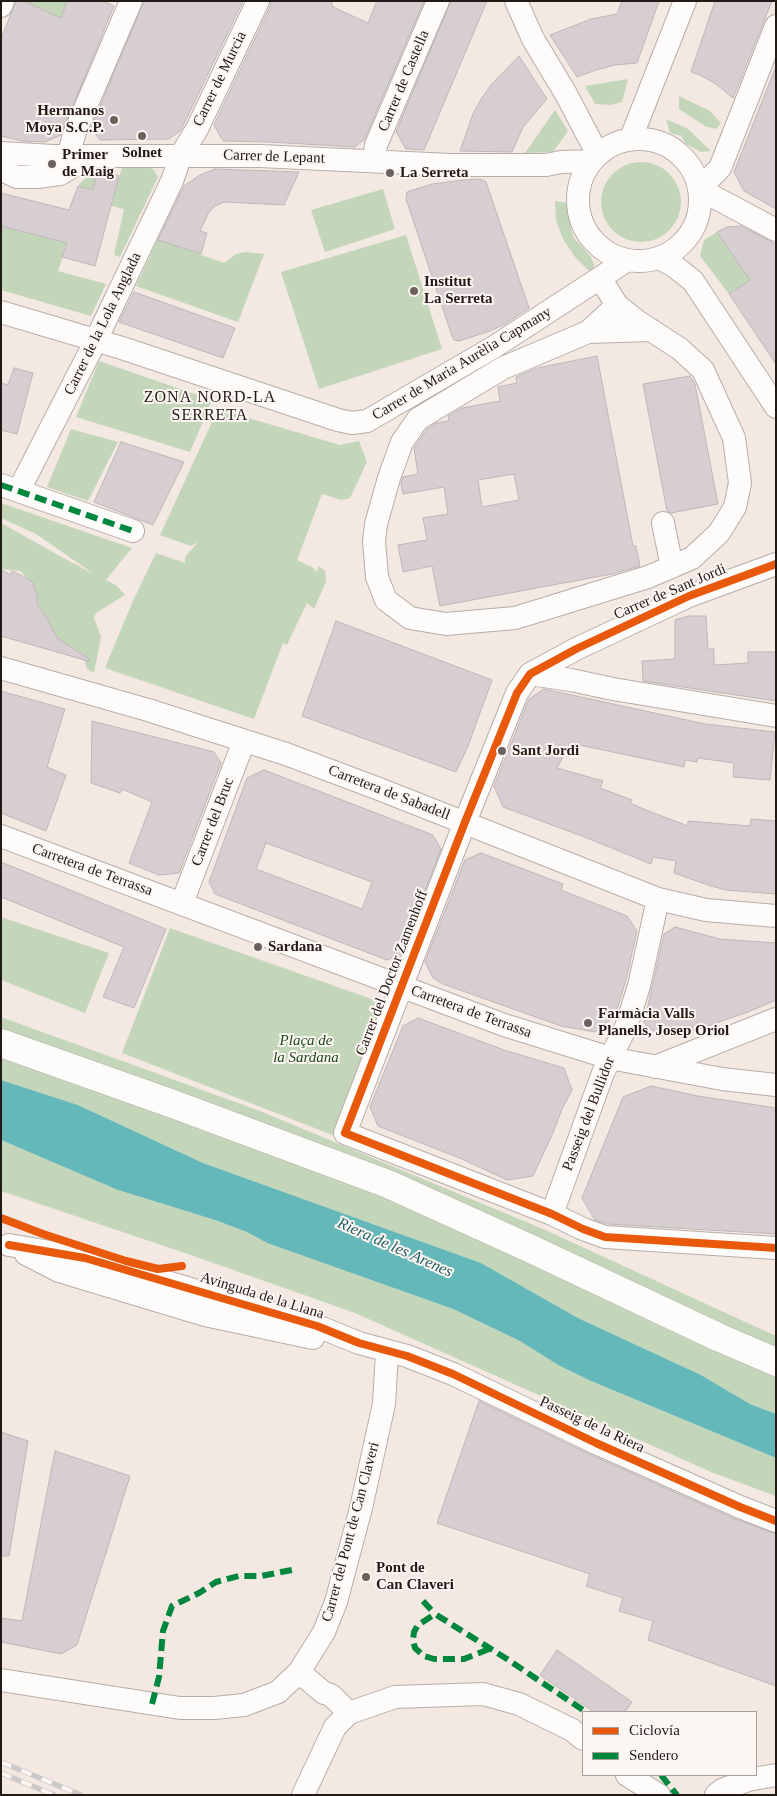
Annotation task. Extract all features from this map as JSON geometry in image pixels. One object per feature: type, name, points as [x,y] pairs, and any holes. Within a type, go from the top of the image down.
[{"type":"main road","points":[[1,1043],[173,1104],[388,1184],[711,1334],[776,1362]]},
{"type":"street","points":[[1,6],[3,1]]},
{"type":"street","points":[[1,166],[6,172],[17,177],[37,178],[60,174],[77,164],[75,132],[131,1]]},
{"type":"street","name":"Carrer de Murcia","points":[[181,155],[197,129],[258,1]]},
{"type":"street","name":"Carrer de Castella","points":[[374,161],[376,145],[438,1]]},
{"type":"street","points":[[516,1],[533,39],[576,112],[590,165]]},
{"type":"street","points":[[576,112],[600,132],[625,140],[648,139],[676,150],[695,174],[699,189],[700,212],[690,235],[675,251],[660,259],[647,262],[626,261],[605,252],[593,242],[580,218],[577,200],[590,165],[625,140],[685,1]]},
{"type":"street","points":[[699,189],[720,168],[771,52],[776,26]]},
{"type":"street","name":"Carrer de Lepant","points":[[1,153],[75,156],[260,156],[450,165],[546,166],[565,171],[590,165]]},
{"type":"street","name":"Carrer de la Lola Anglada","points":[[10,487],[96,340],[172,181],[181,155]]},
{"type":"street","points":[[699,189],[776,230]]},
{"type":"street","points":[[697,218],[717,212],[743,212]]},
{"type":"street","points":[[686,240],[688,263],[693,281]]},
{"type":"street","points":[[660,259],[674,266],[693,281],[775,403]]},
{"type":"street","name":"Carrer de Maria Aurèlia Capmany","points":[[1,312],[96,340],[352,423],[368,421],[494,347],[626,261]]},
{"type":"street","points":[[600,278],[617,305],[680,349],[703,370],[734,438],[740,483],[735,506],[719,533],[692,558],[648,577],[515,618],[446,624],[410,618],[386,600],[377,577],[374,541],[389,478],[402,442],[418,419],[503,368],[588,332],[617,305]]},
{"type":"street","points":[[588,332],[651,330]]},
{"type":"street","points":[[10,487],[133,531]]},
{"type":"street","points":[[663,523],[672,566]]},
{"type":"street","name":"Carrer de Sant Jordi","points":[[465,822],[517,693],[530,674],[576,649],[689,596],[776,564]]},
{"type":"street","points":[[568,674],[565,660],[576,649]]},
{"type":"street","name":"Carretera de Sabadell","points":[[1,668],[244,740],[378,788],[658,899],[706,910],[776,916]]},
{"type":"street","points":[[530,674],[568,674],[613,689],[776,716]]},
{"type":"street","name":"Carrer del Bruc","points":[[182,903],[244,740]]},
{"type":"street","name":"Carrer del Doctor Zamenhoff","points":[[465,822],[345,1133],[552,1214]]},
{"type":"street","name":"Carretera de Terrassa","points":[[1,836],[504,1025],[610,1058],[654,1067],[776,1085]]},
{"type":"street","name":"Passeig del Bullidor","points":[[552,1214],[610,1058],[626,1027],[639,986],[658,899]]},
{"type":"street","points":[[654,1067],[776,1019]]},
{"type":"street","points":[[552,1214],[583,1229],[606,1237],[776,1248]]},
{"type":"street","name":"Avinguda de la Llana","points":[[5,1244],[85,1258],[317,1326],[359,1343],[399,1355]]},
{"type":"street","name":"Carrer del Pont de Can Claveri","points":[[1,1680],[180,1708],[214,1708],[244,1704],[278,1692],[299,1672],[324,1632],[336,1602],[361,1508],[384,1404],[399,1377],[399,1355]]},
{"type":"street","name":"Passeig de la Riera","points":[[399,1355],[453,1374],[596,1443],[776,1521]]},
{"type":"street","points":[[299,1672],[324,1693],[331,1695],[349,1713]]},
{"type":"street","points":[[303,1795],[335,1727],[349,1713],[395,1697],[483,1694],[519,1704],[572,1730],[582,1738]]},
{"type":"street","points":[[716,1795],[722,1790],[748,1780],[776,1775]]},
{"type":"street","points":[[629,1776],[659,1795]]},
{"type":"green space","points":[[23,1],[68,1],[61,18]]},
{"type":"green space","points":[[628,79],[622,102],[611,105],[595,104],[585,86]]},
{"type":"green space","points":[[679,96],[710,111],[721,123],[716,129],[705,126],[679,109]]},
{"type":"green space","points":[[555,110],[568,131],[553,152],[525,153]]},
{"type":"green space","points":[[666,119],[688,129],[711,151],[701,152],[686,144],[681,136],[670,133]]},
{"type":"green space","points":[[641,162],[656,165],[669,174],[678,187],[681,202],[678,217],[669,230],[656,239],[641,242],[626,239],[613,230],[604,217],[601,202],[604,187],[613,174],[626,165]]},
{"type":"green space","points":[[122,167],[150,167],[158,177],[120,257],[114,255],[124,209],[111,206]]},
{"type":"green space","points":[[94,168],[99,168],[93,190],[78,186]]},
{"type":"green space","points":[[383,189],[395,229],[325,252],[311,210]]},
{"type":"green space","points":[[555,201],[568,203],[574,238],[591,257],[594,265],[591,273],[575,257],[563,239],[556,220]]},
{"type":"green space","points":[[1,226],[67,243],[58,271],[106,284],[91,316],[1,290]]},
{"type":"green space","points":[[717,232],[750,280],[729,294],[700,256],[704,240]]},
{"type":"green space","points":[[406,235],[442,349],[319,389],[281,272]]},
{"type":"green space","points":[[158,239],[224,263],[236,254],[245,252],[264,254],[238,322],[136,286]]},
{"type":"green space","points":[[99,361],[212,400],[190,452],[76,417]]},
{"type":"green space","points":[[218,409],[340,445],[359,441],[367,462],[350,498],[341,500],[322,494],[297,560],[312,567],[317,572],[319,566],[325,571],[326,582],[314,609],[307,603],[287,645],[283,643],[254,719],[105,668],[132,603],[156,553],[185,563],[185,557],[198,542],[191,546],[160,535]]},
{"type":"green space","points":[[71,429],[118,442],[88,501],[47,487]]},
{"type":"green space","points":[[1,503],[132,548],[106,580],[117,586],[125,595],[96,613],[94,618],[101,637],[94,673],[87,669],[83,655],[57,638],[38,606],[37,595],[32,582],[20,571],[1,569],[1,523],[94,574],[36,534],[1,518]]},
{"type":"green space","points":[[1,917],[109,953],[85,1013],[1,980]]},
{"type":"green space","name":"Plaça de la Sardana","points":[[170,928],[400,1009],[353,1143],[122,1053]]},
{"type":"green space","points":[[1,1017],[260,1111],[543,1229],[776,1336],[776,1414],[750,1404],[701,1375],[578,1318],[481,1263],[203,1163],[78,1105],[1,1080]]},
{"type":"green space","points":[[1,1140],[118,1190],[215,1220],[247,1232],[267,1243],[453,1309],[520,1341],[558,1365],[591,1381],[776,1458],[776,1496],[711,1472],[355,1313],[1,1191]]},
{"type":"water","name":"Riera de les Arenes","points":[[1,1080],[78,1105],[203,1163],[481,1263],[578,1318],[701,1375],[750,1404],[776,1414],[776,1458],[591,1381],[558,1365],[520,1341],[453,1309],[267,1243],[247,1232],[215,1220],[118,1190],[1,1140]]},
{"type":"building","points":[[16,1],[23,1],[61,18],[67,1],[103,1],[114,6],[61,135],[45,142],[22,141],[1,136],[1,39]]},
{"type":"building","points":[[144,1],[243,1],[181,130],[169,139],[100,140],[91,128]]},
{"type":"building","points":[[271,1],[331,1],[333,7],[368,23],[377,1],[424,1],[364,140],[355,147],[223,141],[214,125],[270,7]]},
{"type":"building","points":[[451,1],[487,1],[424,150],[406,149],[396,132]]},
{"type":"building","points":[[622,1],[659,1],[637,63],[615,65],[577,77],[550,35],[591,19],[617,14]]},
{"type":"building","points":[[715,1],[772,1],[733,98],[716,84],[691,72]]},
{"type":"building","points":[[519,56],[547,99],[523,127],[512,152],[460,151],[473,114],[481,99],[491,85]]},
{"type":"building","points":[[775,69],[776,209],[744,191],[734,172]]},
{"type":"building","points":[[98,169],[119,176],[95,266],[62,257],[67,243],[1,226],[1,193],[69,210],[78,186],[93,190]]},
{"type":"building","points":[[215,169],[299,172],[284,205],[224,202],[215,206],[209,212],[200,231],[207,233],[201,254],[158,240],[184,186],[200,175]]},
{"type":"building","points":[[480,179],[486,182],[529,308],[505,324],[459,341],[454,340],[452,336],[406,199],[407,192],[432,184]]},
{"type":"building","points":[[741,226],[776,244],[776,364],[729,294],[750,280],[717,232],[727,227]]},
{"type":"building","points":[[134,292],[235,328],[223,358],[119,322]]},
{"type":"building","points":[[597,356],[633,546],[636,546],[640,566],[612,574],[440,606],[432,566],[403,572],[398,545],[427,540],[423,518],[448,514],[444,487],[403,494],[401,484],[403,477],[418,474],[414,448],[427,429],[436,423],[449,421],[448,416],[462,408],[500,401],[498,387],[517,383],[516,377],[537,368]],"holes":[[[514,474],[519,500],[482,507],[478,480]]]},
{"type":"building","points":[[14,368],[33,373],[17,434],[1,430],[1,383],[8,385]]},
{"type":"building","points":[[690,376],[695,384],[718,504],[671,513],[667,511],[643,384]]},
{"type":"building","points":[[121,442],[184,462],[153,525],[94,502]]},
{"type":"building","points":[[1,569],[10,575],[12,571],[32,582],[37,595],[37,605],[48,620],[57,638],[89,659],[88,661],[1,636]]},
{"type":"building","points":[[689,616],[706,616],[708,649],[714,649],[714,665],[748,663],[748,652],[776,652],[776,701],[643,681],[642,661],[675,659],[675,620]]},
{"type":"building","points":[[336,621],[492,680],[468,746],[456,772],[302,716]]},
{"type":"building","points":[[544,689],[705,724],[775,732],[770,780],[733,777],[734,763],[698,758],[697,762],[685,760],[684,767],[570,743],[557,768],[603,781],[600,788],[632,800],[630,803],[646,810],[688,826],[688,821],[750,826],[751,819],[776,821],[776,894],[726,890],[711,886],[674,873],[676,861],[653,857],[651,864],[503,807],[494,786],[529,699]]},
{"type":"building","points":[[1,691],[65,709],[47,767],[66,775],[46,831],[1,813]]},
{"type":"building","points":[[92,721],[214,752],[221,763],[179,873],[159,875],[129,863],[152,802],[122,789],[120,793],[91,783]]},
{"type":"building","points":[[264,770],[433,835],[441,849],[400,955],[387,960],[215,894],[209,882],[247,778]],"holes":[[[266,843],[372,882],[362,909],[256,869]]]},
{"type":"building","points":[[481,853],[563,884],[561,890],[627,916],[637,931],[626,980],[615,1016],[595,1032],[561,1026],[443,984],[433,978],[425,962],[465,860]]},
{"type":"building","points":[[1,862],[166,929],[134,1008],[103,997],[124,947],[1,897]]},
{"type":"building","points":[[675,927],[720,939],[776,943],[776,1000],[748,1012],[684,1034],[659,1036],[644,1023],[664,934]]},
{"type":"building","points":[[418,1018],[504,1050],[564,1068],[572,1090],[533,1176],[507,1180],[462,1159],[378,1126],[370,1107],[403,1026]]},
{"type":"building","points":[[651,1086],[698,1096],[776,1108],[776,1234],[608,1224],[595,1220],[582,1198],[623,1097]]},
{"type":"building","points":[[479,1401],[591,1455],[735,1519],[776,1534],[776,1686],[648,1640],[653,1621],[619,1611],[623,1598],[586,1586],[590,1574],[437,1523]]},
{"type":"building","points":[[1,1432],[28,1441],[9,1556],[1,1556]]},
{"type":"building","points":[[55,1451],[130,1476],[77,1645],[61,1654],[1,1642],[1,1618],[22,1621]]},
{"type":"building","points":[[557,1650],[632,1702],[626,1711],[593,1711],[540,1675]]},
{"type":"railway","points":[[1,1762],[81,1795]]},
{"type":"railway","points":[[1,1773],[54,1795]]},
{"type":"marked path","points":[[1,485],[133,531]]},
{"type":"marked path","points":[[152,1704],[159,1677],[163,1631],[172,1606],[199,1593],[216,1582],[239,1576],[261,1576],[297,1569]]},
{"type":"marked path","points":[[423,1601],[435,1614]]},
{"type":"marked path","points":[[489,1649],[464,1659],[434,1659],[424,1656],[415,1648],[414,1632],[418,1625],[435,1614],[507,1659],[585,1711]]},
{"type":"marked path","points":[[662,1776],[677,1795]]},
{"type":"cycle path","points":[[776,564],[689,596],[576,649],[530,674],[517,693],[465,822],[345,1133],[552,1214],[605,1237],[776,1248]]},
{"type":"cycle path","points":[[1,1218],[126,1261],[158,1269],[182,1266]]},
{"type":"cycle path","points":[[9,1245],[85,1258],[317,1326],[359,1343],[407,1356],[453,1374],[596,1443],[776,1521]]},
{"type":"place","name":"Hermanos Moya S.C.P.","points":[[114,120]]},
{"type":"place","name":"Solnet","points":[[142,136]]},
{"type":"place","name":"Primer de Maig","points":[[52,164]]},
{"type":"place","name":"La Serreta","points":[[390,173]]},
{"type":"place","name":"Institut La Serreta","points":[[414,291]]},
{"type":"place","name":"Sant Jordi","points":[[502,751]]},
{"type":"place","name":"Sardana","points":[[258,947]]},
{"type":"place","name":"Farmàcia Valls Planells, Josep Oriol","points":[[588,1023]]},
{"type":"place","name":"Pont de Can Claveri","points":[[366,1577]]},
{"type":"district","name":"ZONA NORD-LA SERRETA","points":[[210,407]]}]
